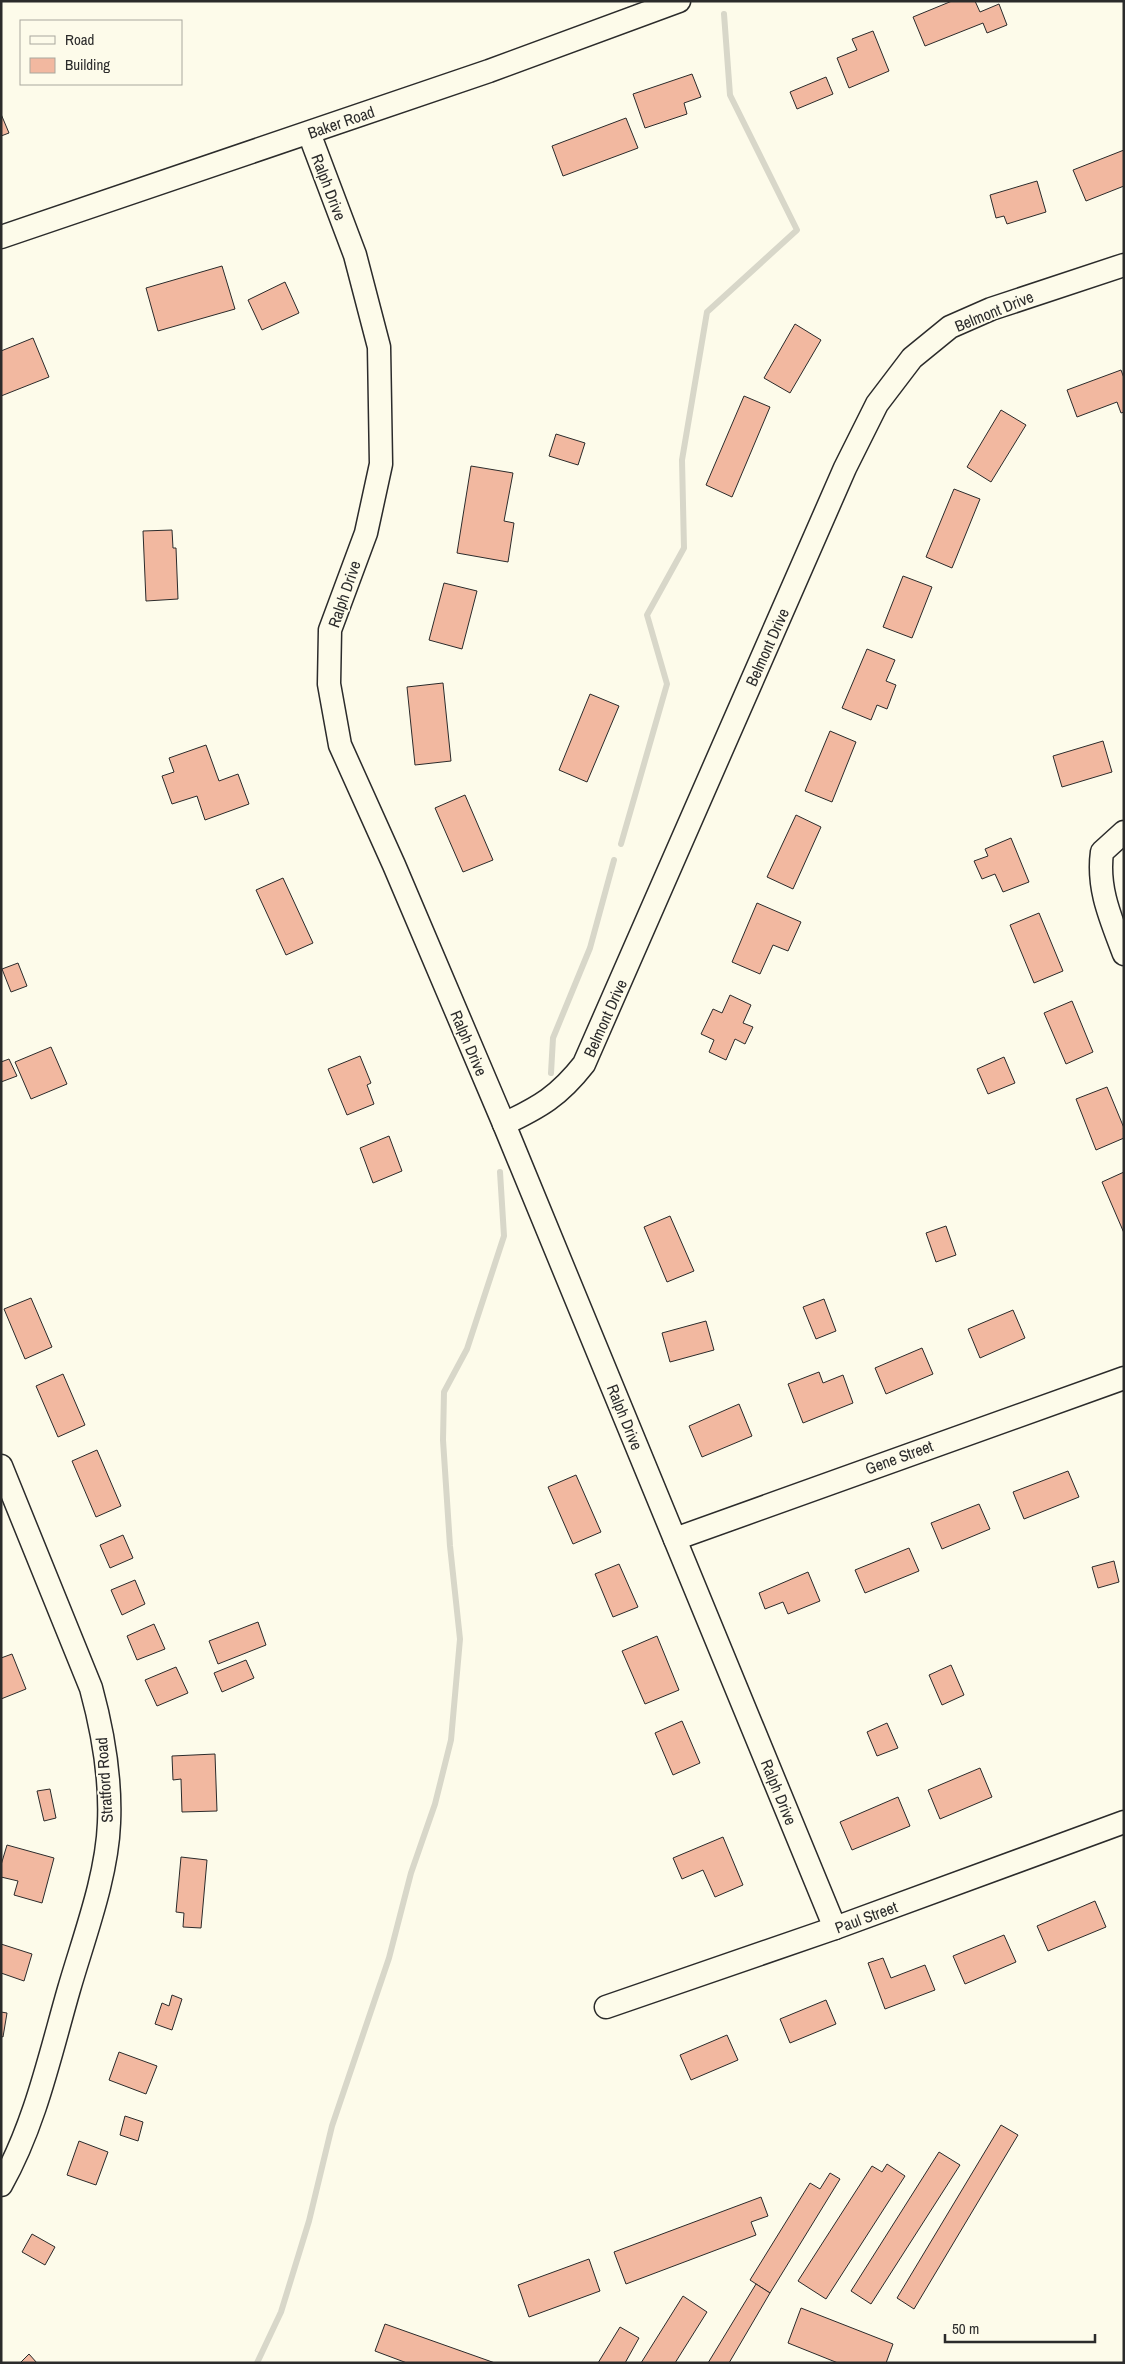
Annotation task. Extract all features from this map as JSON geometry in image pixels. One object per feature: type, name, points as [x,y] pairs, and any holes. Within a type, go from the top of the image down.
[{"type":"street","name":"Baker Road","points":[[1,237],[489,71],[679,1]]},
{"type":"street","name":"Ralph Drive","points":[[309,133],[355,254],[379,347],[381,464],[366,532],[330,630],[329,684],[340,745],[398,874],[504,1124],[835,1928]]},
{"type":"street","name":"Belmont Drive","points":[[504,1124],[547,1102],[568,1085],[584,1064],[845,468],[877,404],[912,358],[950,328],[991,309],[1124,265]]},
{"type":"street","points":[[1124,832],[1102,852],[1099,872],[1103,897],[1124,954]]},
{"type":"street","name":"Gene Street","points":[[675,1539],[1124,1378]]},
{"type":"street","name":"Stratford Road","points":[[1,1466],[91,1688],[98,1715],[107,1769],[109,1824],[103,1864],[86,1930],[28,2127],[1,2185]]},
{"type":"street","name":"Paul Street","points":[[606,2007],[835,1928],[1124,1822]]},
{"type":"building","points":[[952,1],[975,1],[980,12],[999,4],[1007,25],[987,33],[983,23],[925,46],[913,17]]},
{"type":"building","points":[[873,31],[889,71],[849,88],[837,58],[857,50],[852,39]]},
{"type":"building","points":[[692,74],[701,97],[684,103],[687,114],[645,128],[633,94]]},
{"type":"building","points":[[826,77],[833,94],[797,109],[790,92]]},
{"type":"building","points":[[1,114],[9,133],[1,136]]},
{"type":"building","points":[[626,118],[638,148],[563,176],[552,146]]},
{"type":"building","points":[[1124,150],[1124,186],[1086,201],[1073,170]]},
{"type":"building","points":[[1037,181],[1046,212],[1007,224],[1004,216],[996,218],[990,195]]},
{"type":"building","points":[[222,266],[235,309],[158,331],[146,288]]},
{"type":"building","points":[[285,282],[299,313],[262,330],[248,300]]},
{"type":"building","points":[[795,324],[821,340],[790,393],[764,378]]},
{"type":"building","points":[[33,338],[49,377],[1,396],[1,351]]},
{"type":"building","points":[[1121,370],[1124,378],[1124,412],[1121,413],[1117,402],[1077,417],[1067,390]]},
{"type":"building","points":[[744,396],[770,407],[732,497],[706,485]]},
{"type":"building","points":[[1001,410],[1026,425],[991,482],[967,467]]},
{"type":"building","points":[[556,434],[585,443],[578,465],[549,456]]},
{"type":"building","points":[[471,466],[513,473],[504,521],[514,523],[508,562],[457,553]]},
{"type":"building","points":[[954,489],[980,499],[952,568],[926,557]]},
{"type":"building","points":[[172,530],[173,548],[176,548],[178,599],[146,601],[143,531]]},
{"type":"building","points":[[903,576],[932,587],[912,638],[883,627]]},
{"type":"building","points":[[444,583],[477,591],[462,649],[429,640]]},
{"type":"building","points":[[867,649],[895,660],[886,681],[896,685],[887,709],[877,705],[871,720],[842,708]]},
{"type":"building","points":[[443,683],[451,761],[415,765],[407,687]]},
{"type":"building","points":[[590,694],[619,706],[587,782],[559,770]]},
{"type":"building","points":[[830,731],[856,742],[832,802],[805,791]]},
{"type":"building","points":[[1103,741],[1112,772],[1062,787],[1053,756]]},
{"type":"building","points":[[206,745],[219,781],[238,774],[249,804],[205,820],[197,796],[172,804],[162,776],[174,772],[169,758]]},
{"type":"building","points":[[465,795],[493,860],[463,872],[435,808]]},
{"type":"building","points":[[796,815],[821,827],[793,889],[767,877]]},
{"type":"building","points":[[1011,838],[1029,882],[1003,892],[995,874],[982,879],[974,861],[988,856],[985,849]]},
{"type":"building","points":[[283,878],[313,943],[286,955],[256,890]]},
{"type":"building","points":[[757,903],[801,922],[788,951],[773,945],[760,974],[732,962]]},
{"type":"building","points":[[1039,913],[1063,971],[1034,983],[1010,925]]},
{"type":"building","points":[[18,963],[27,986],[11,992],[2,969]]},
{"type":"building","points":[[730,995],[751,1005],[743,1023],[753,1027],[745,1044],[735,1039],[726,1060],[709,1052],[714,1040],[701,1034],[713,1009],[722,1013]]},
{"type":"building","points":[[1072,1001],[1093,1052],[1066,1064],[1044,1013]]},
{"type":"building","points":[[51,1047],[67,1084],[31,1099],[15,1062]]},
{"type":"building","points":[[360,1056],[371,1083],[367,1085],[374,1104],[347,1115],[328,1069]]},
{"type":"building","points":[[1004,1057],[1015,1083],[988,1094],[977,1069]]},
{"type":"building","points":[[9,1059],[17,1076],[1,1082],[1,1062]]},
{"type":"building","points":[[1107,1087],[1124,1128],[1124,1138],[1096,1150],[1076,1099]]},
{"type":"building","points":[[389,1136],[402,1171],[373,1183],[360,1148]]},
{"type":"building","points":[[1124,1172],[1124,1233],[1102,1182]]},
{"type":"building","points":[[670,1216],[694,1271],[667,1282],[644,1227]]},
{"type":"building","points":[[946,1226],[956,1255],[936,1262],[926,1233]]},
{"type":"building","points":[[31,1298],[52,1347],[25,1359],[4,1309]]},
{"type":"building","points":[[824,1299],[836,1331],[816,1339],[803,1307]]},
{"type":"building","points":[[1013,1310],[1025,1338],[980,1358],[968,1329]]},
{"type":"building","points":[[706,1321],[714,1350],[670,1362],[662,1333]]},
{"type":"building","points":[[922,1348],[933,1374],[886,1394],[875,1368]]},
{"type":"building","points":[[819,1372],[823,1383],[843,1375],[853,1403],[803,1423],[788,1384]]},
{"type":"building","points":[[63,1374],[85,1425],[58,1437],[36,1386]]},
{"type":"building","points":[[739,1404],[752,1436],[702,1457],[689,1426]]},
{"type":"building","points":[[97,1450],[121,1506],[96,1517],[72,1461]]},
{"type":"building","points":[[1068,1471],[1079,1497],[1024,1519],[1013,1492]]},
{"type":"building","points":[[576,1475],[601,1532],[573,1544],[548,1487]]},
{"type":"building","points":[[979,1504],[990,1529],[942,1549],[931,1523]]},
{"type":"building","points":[[123,1535],[133,1558],[110,1568],[100,1545]]},
{"type":"building","points":[[909,1548],[919,1571],[865,1593],[855,1570]]},
{"type":"building","points":[[1114,1561],[1119,1582],[1098,1588],[1092,1567]]},
{"type":"building","points":[[619,1564],[638,1607],[613,1617],[595,1574]]},
{"type":"building","points":[[808,1572],[820,1601],[788,1614],[783,1602],[765,1609],[759,1593]]},
{"type":"building","points":[[135,1580],[145,1604],[122,1615],[111,1590]]},
{"type":"building","points":[[258,1622],[266,1645],[218,1664],[209,1641]]},
{"type":"building","points":[[154,1624],[165,1649],[137,1660],[127,1636]]},
{"type":"building","points":[[657,1636],[679,1690],[645,1704],[622,1651]]},
{"type":"building","points":[[12,1654],[26,1689],[1,1699],[1,1658]]},
{"type":"building","points":[[246,1660],[254,1678],[222,1692],[214,1673]]},
{"type":"building","points":[[951,1665],[964,1695],[942,1705],[929,1675]]},
{"type":"building","points":[[176,1667],[188,1693],[157,1706],[145,1680]]},
{"type":"building","points":[[682,1721],[700,1763],[673,1775],[655,1733]]},
{"type":"building","points":[[887,1723],[898,1748],[877,1756],[867,1732]]},
{"type":"building","points":[[215,1754],[217,1811],[182,1812],[181,1779],[173,1780],[172,1756]]},
{"type":"building","points":[[980,1768],[992,1797],[940,1819],[928,1790]]},
{"type":"building","points":[[50,1789],[56,1818],[44,1821],[37,1791]]},
{"type":"building","points":[[898,1797],[910,1826],[852,1850],[840,1822]]},
{"type":"building","points":[[723,1837],[743,1885],[715,1897],[703,1870],[682,1879],[673,1858]]},
{"type":"building","points":[[7,1845],[54,1858],[42,1903],[14,1895],[18,1881],[1,1877],[1,1865]]},
{"type":"building","points":[[181,1857],[207,1860],[201,1928],[183,1927],[184,1913],[176,1912]]},
{"type":"building","points":[[1095,1901],[1106,1927],[1048,1951],[1037,1926]]},
{"type":"building","points":[[1004,1935],[1016,1962],[965,1984],[953,1956]]},
{"type":"building","points":[[1,1944],[32,1954],[24,1981],[1,1973]]},
{"type":"building","points":[[883,1958],[891,1978],[925,1965],[935,1990],[885,2009],[868,1963]]},
{"type":"building","points":[[172,1995],[182,1999],[172,2030],[155,2024],[162,2003],[169,2006]]},
{"type":"building","points":[[826,2000],[836,2024],[790,2043],[780,2019]]},
{"type":"building","points":[[1,2012],[7,2013],[3,2037],[1,2036]]},
{"type":"building","points":[[727,2035],[738,2060],[691,2080],[680,2055]]},
{"type":"building","points":[[119,2052],[157,2066],[146,2094],[109,2080]]},
{"type":"building","points":[[125,2116],[143,2122],[138,2141],[120,2135]]},
{"type":"building","points":[[1001,2125],[1018,2135],[914,2309],[897,2298]]},
{"type":"building","points":[[79,2141],[108,2152],[96,2185],[67,2175]]},
{"type":"building","points":[[939,2152],[960,2165],[871,2304],[851,2291]]},
{"type":"building","points":[[887,2164],[905,2176],[826,2299],[798,2281],[872,2166],[882,2172]]},
{"type":"building","points":[[830,2173],[840,2179],[770,2293],[750,2280],[810,2183],[820,2189]]},
{"type":"building","points":[[761,2197],[768,2216],[751,2222],[756,2235],[626,2284],[614,2252]]},
{"type":"building","points":[[32,2234],[55,2247],[45,2265],[22,2252]]},
{"type":"building","points":[[589,2259],[600,2291],[529,2317],[518,2285]]},
{"type":"building","points":[[756,2284],[770,2293],[729,2363],[708,2363]]},
{"type":"building","points":[[683,2296],[707,2312],[675,2363],[641,2363]]},
{"type":"building","points":[[801,2308],[893,2344],[886,2363],[838,2363],[788,2343]]},
{"type":"building","points":[[385,2324],[495,2363],[407,2363],[375,2351]]},
{"type":"building","points":[[620,2327],[639,2338],[625,2363],[598,2363]]},
{"type":"building","points":[[29,2354],[37,2363],[20,2363]]},
{"type":"waterway","points":[[621,844],[667,684],[647,615],[684,548],[682,460],[707,312],[797,230],[730,95],[724,14]]},
{"type":"waterway","points":[[551,1073],[553,1038],[590,948],[614,860]]},
{"type":"waterway","points":[[257,2363],[281,2312],[309,2221],[332,2126],[389,1958],[411,1873],[435,1804],[451,1740],[460,1639],[450,1546],[443,1440],[444,1392],[467,1349],[504,1236],[500,1172]]}]
